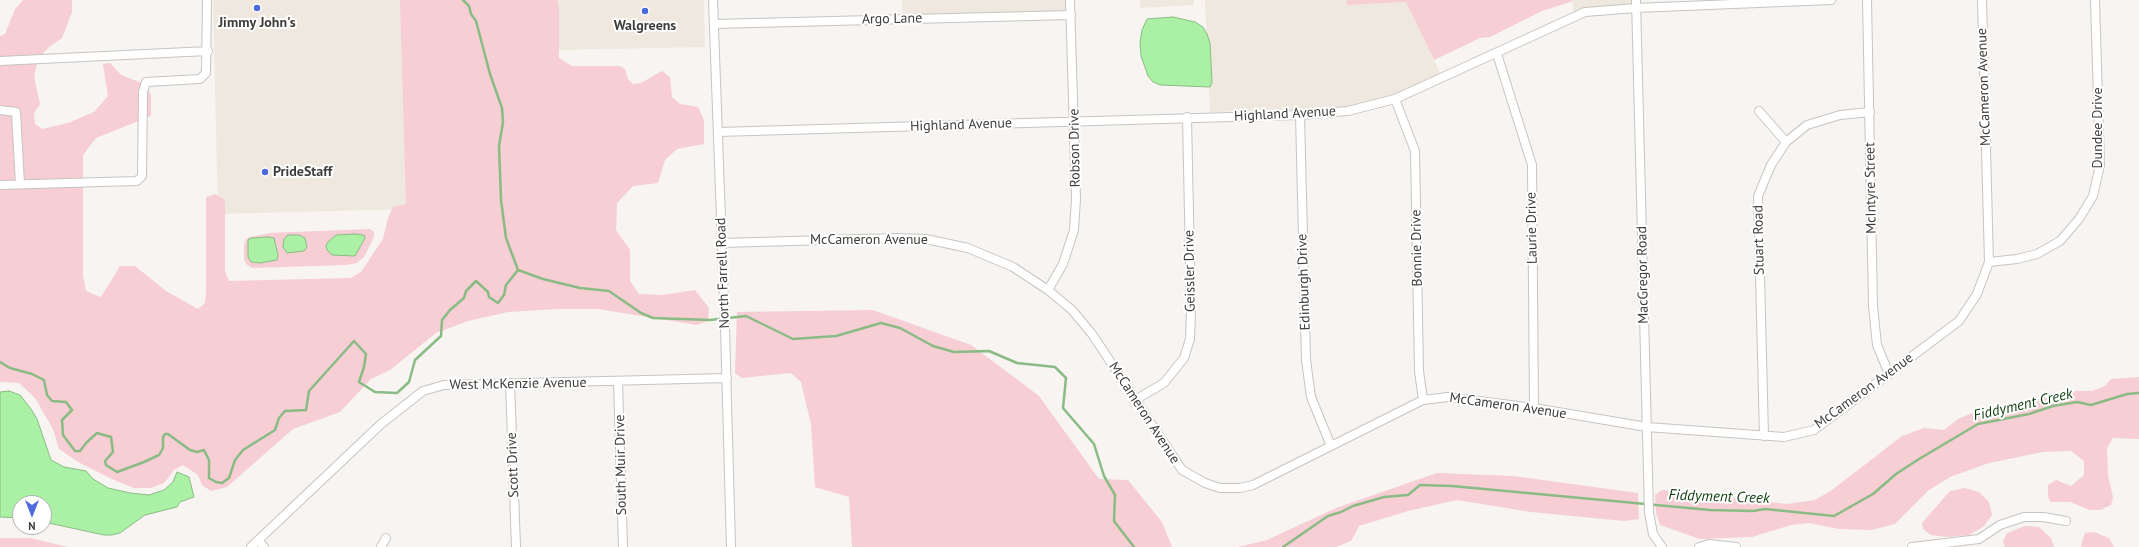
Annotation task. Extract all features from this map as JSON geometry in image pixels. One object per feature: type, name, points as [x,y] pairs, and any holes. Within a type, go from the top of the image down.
[{"type":"street","points":[[0,185],[137,181],[142,176],[143,92],[146,82],[200,79],[206,73],[208,51],[207,0]]},
{"type":"street","name":"North Farrell Road","points":[[713,0],[727,378],[731,547]]},
{"type":"street","name":"Robson Drive","points":[[1048,290],[1063,264],[1074,230],[1076,199],[1070,0]]},
{"type":"street","name":"Highland Avenue","points":[[718,132],[1187,117],[1300,115],[1348,111],[1395,99],[1497,54],[1585,12],[1636,4],[1831,0]]},
{"type":"street","name":"McIntyre Street","points":[[1867,0],[1873,306],[1877,345],[1889,374]]},
{"type":"street","name":"McCameron Avenue","points":[[722,243],[898,238],[926,239],[950,242],[1012,267],[1048,290],[1072,310],[1092,334],[1182,470],[1213,486],[1230,488],[1253,485],[1423,400],[1448,397],[1534,408],[1647,428],[1784,437],[1814,430],[1959,321],[1977,294],[1989,262],[1982,0]]},
{"type":"street","name":"Dundee Drive","points":[[1989,262],[2017,259],[2037,254],[2060,241],[2080,219],[2093,196],[2100,165],[2095,0]]},
{"type":"street","name":"MacGregor Road","points":[[1636,4],[1649,512],[1653,534],[1662,547]]},
{"type":"street","name":"Argo Lane","points":[[714,24],[1071,15]]},
{"type":"street","points":[[0,62],[208,51]]},
{"type":"street","name":"Laurie Drive","points":[[1497,54],[1532,165],[1534,408]]},
{"type":"street","name":"Bonnie Drive","points":[[1395,99],[1415,151],[1419,371],[1423,400]]},
{"type":"street","points":[[0,110],[16,112],[20,184]]},
{"type":"street","points":[[1759,111],[1786,142]]},
{"type":"street","name":"Stuart Road","points":[[1764,436],[1758,196],[1771,166],[1786,142],[1807,125],[1840,115],[1870,112]]},
{"type":"street","name":"Edinburgh Drive","points":[[1300,115],[1306,360],[1311,397],[1331,446]]},
{"type":"street","name":"Geissler Drive","points":[[1135,400],[1164,382],[1184,358],[1190,339],[1191,312],[1187,117]]},
{"type":"street","name":"West McKenzie Avenue","points":[[251,547],[381,424],[423,391],[444,385],[618,382],[727,378]]},
{"type":"street","name":"South Muir Drive","points":[[618,382],[623,547]]},
{"type":"street","name":"Scott Drive","points":[[510,384],[516,547]]},
{"type":"street","points":[[1912,547],[1979,539],[2000,525],[2024,517],[2042,517],[2066,521]]},
{"type":"street","points":[[381,547],[386,538]]},
{"type":"street","points":[[258,540],[264,547]]},
{"type":"street","points":[[1699,547],[1709,544],[1736,547]]},
{"type":"shaded area","points":[[23,0],[72,0],[72,12],[62,38],[49,47],[38,59],[34,77],[40,104],[34,113],[35,124],[42,129],[68,123],[94,112],[108,96],[103,64],[110,63],[121,75],[145,84],[151,95],[151,116],[96,138],[83,155],[83,276],[86,291],[101,297],[120,266],[135,266],[166,291],[198,309],[205,303],[206,292],[206,197],[215,194],[225,200],[225,271],[229,281],[351,278],[361,272],[383,239],[388,218],[393,207],[406,204],[400,0],[557,0],[559,11],[559,58],[572,66],[620,66],[625,69],[628,79],[633,84],[641,83],[662,71],[670,77],[672,97],[680,104],[698,107],[704,120],[704,144],[677,149],[665,160],[658,183],[633,186],[617,203],[616,230],[630,250],[630,281],[639,294],[662,295],[695,290],[709,308],[708,321],[697,325],[598,309],[559,309],[508,312],[468,321],[436,333],[390,370],[371,379],[340,412],[293,429],[227,487],[211,491],[202,485],[198,475],[183,465],[174,470],[164,483],[151,488],[134,488],[116,481],[78,462],[59,449],[53,429],[35,398],[19,383],[0,382],[0,36],[5,34],[15,9]]},
{"type":"shaded area","points":[[213,0],[405,0],[410,209],[218,214]]},
{"type":"shaded area","points":[[488,0],[704,0],[705,47],[557,50]]},
{"type":"shaded area","points":[[902,0],[1074,0],[1074,18],[903,23]]},
{"type":"shaded area","points":[[1140,0],[1194,0],[1194,5],[1140,8]]},
{"type":"shaded area","points":[[1205,0],[1347,0],[1347,5],[1406,2],[1441,75],[1391,96],[1351,106],[1328,109],[1210,112]]},
{"type":"shaded area","points":[[1347,0],[1573,1],[1542,11],[1490,37],[1480,38],[1434,60],[1406,2],[1347,5]]},
{"type":"shaded area","points":[[1573,0],[1633,0],[1634,5],[1573,13]]},
{"type":"shaded area","points":[[1173,17],[1195,22],[1203,27],[1207,34],[1210,43],[1212,82],[1210,87],[1160,85],[1153,82],[1148,76],[1141,56],[1140,42],[1142,30],[1147,19]]},
{"type":"shaded area","points":[[370,229],[374,232],[374,237],[364,257],[357,263],[346,265],[252,268],[246,264],[244,258],[244,245],[246,239],[250,237],[270,233]]},
{"type":"shaded area","points":[[288,235],[299,235],[305,238],[307,247],[304,251],[287,253],[283,247],[284,239]]},
{"type":"shaded area","points":[[336,235],[364,235],[365,238],[355,256],[332,255],[327,250],[326,246],[328,242]]},
{"type":"shaded area","points":[[251,238],[274,238],[278,255],[277,260],[260,263],[251,262],[248,257],[248,240]]},
{"type":"shaded area","points":[[873,310],[971,345],[1039,396],[1099,479],[1128,480],[1162,522],[1172,547],[852,547],[849,497],[815,487],[811,424],[801,382],[791,373],[741,378],[735,373],[737,312]]},
{"type":"shaded area","points":[[2139,377],[2139,439],[2113,438],[2107,448],[2108,475],[2113,497],[2111,505],[2100,510],[2090,510],[2070,502],[2051,502],[2048,497],[2048,485],[2056,480],[2071,486],[2084,475],[2084,461],[2071,451],[2043,452],[1989,463],[1950,477],[1929,490],[1895,524],[1871,530],[1839,529],[1809,523],[1791,525],[1752,537],[1700,539],[1660,525],[1656,513],[1655,495],[1662,490],[1787,504],[1815,500],[1832,490],[1902,436],[1924,428],[1944,430],[1958,419],[1980,410],[2027,402],[2076,391],[2092,391],[2105,386],[2111,379]]},
{"type":"shaded area","points":[[9,391],[20,395],[31,409],[37,419],[51,460],[64,467],[86,471],[93,479],[108,488],[130,493],[149,495],[164,490],[173,482],[177,472],[189,477],[194,497],[180,502],[177,507],[145,515],[120,533],[112,535],[104,535],[52,524],[52,495],[12,495],[12,518],[0,517],[0,392]]},
{"type":"shaded area","points":[[1437,473],[1513,476],[1638,493],[1639,519],[1624,521],[1531,512],[1457,500],[1408,511],[1359,526],[1351,541],[1336,547],[1238,547],[1267,540],[1336,508]]},
{"type":"shaded area","points":[[1965,488],[1979,492],[1989,502],[1992,515],[1984,526],[1969,535],[1948,537],[1931,535],[1923,529],[1922,523],[1950,491]]},
{"type":"shaded area","points":[[2025,526],[2039,527],[2051,538],[2054,547],[2005,547],[2003,542],[2007,533]]},
{"type":"shaded area","points":[[2094,532],[2109,538],[2114,547],[2082,547],[2081,545],[2085,533]]},
{"type":"shaded area","points":[[0,538],[30,538],[68,547],[0,547]]},
{"type":"waterway","points":[[463,0],[469,6],[471,14],[476,21],[490,74],[502,108],[503,122],[499,146],[501,200],[506,238],[518,270]]},
{"type":"waterway","name":"Fiddyment Creek","points":[[518,270],[543,279],[580,288],[609,291],[641,313],[653,318],[710,320],[746,316],[793,339],[836,336],[881,323],[900,328],[933,346],[954,352],[989,351],[1017,363],[1055,367],[1066,378],[1063,408],[1094,444],[1104,476],[1115,495],[1114,521],[1134,547]]},
{"type":"waterway","name":"Fiddyment Creek","points":[[0,362],[10,368],[32,374],[44,380],[47,395],[52,401],[66,402],[72,410],[62,420],[63,435],[75,451],[80,451],[97,433],[111,437],[113,452],[105,461],[106,465],[117,472],[159,455],[163,448],[163,437],[165,434],[168,434],[190,450],[197,452],[204,450],[209,460],[209,478],[216,482],[222,483],[229,478],[235,460],[243,450],[275,430],[279,418],[285,411],[306,410],[309,391],[354,341],[366,354],[364,367],[359,382],[375,392],[397,393],[409,382],[415,360],[441,336],[442,320],[450,310],[464,298],[466,291],[476,281],[488,292],[489,297],[498,303],[504,295],[506,285],[518,270]]},
{"type":"waterway","name":"Fiddyment Creek","points":[[1283,547],[1328,516],[1353,506],[1384,497],[1408,495],[1420,485],[1452,486],[1710,510],[1753,511],[1765,509],[1834,516],[1873,494],[1896,474],[1978,424],[2029,414],[2053,406],[2077,402],[2091,405],[2127,394],[2139,393]]},
{"type":"place","name":"Jimmy John's","points":[[257,8]]},
{"type":"place","name":"Walgreens","points":[[645,11]]},
{"type":"place","name":"PrideStaff","points":[[265,172]]}]
